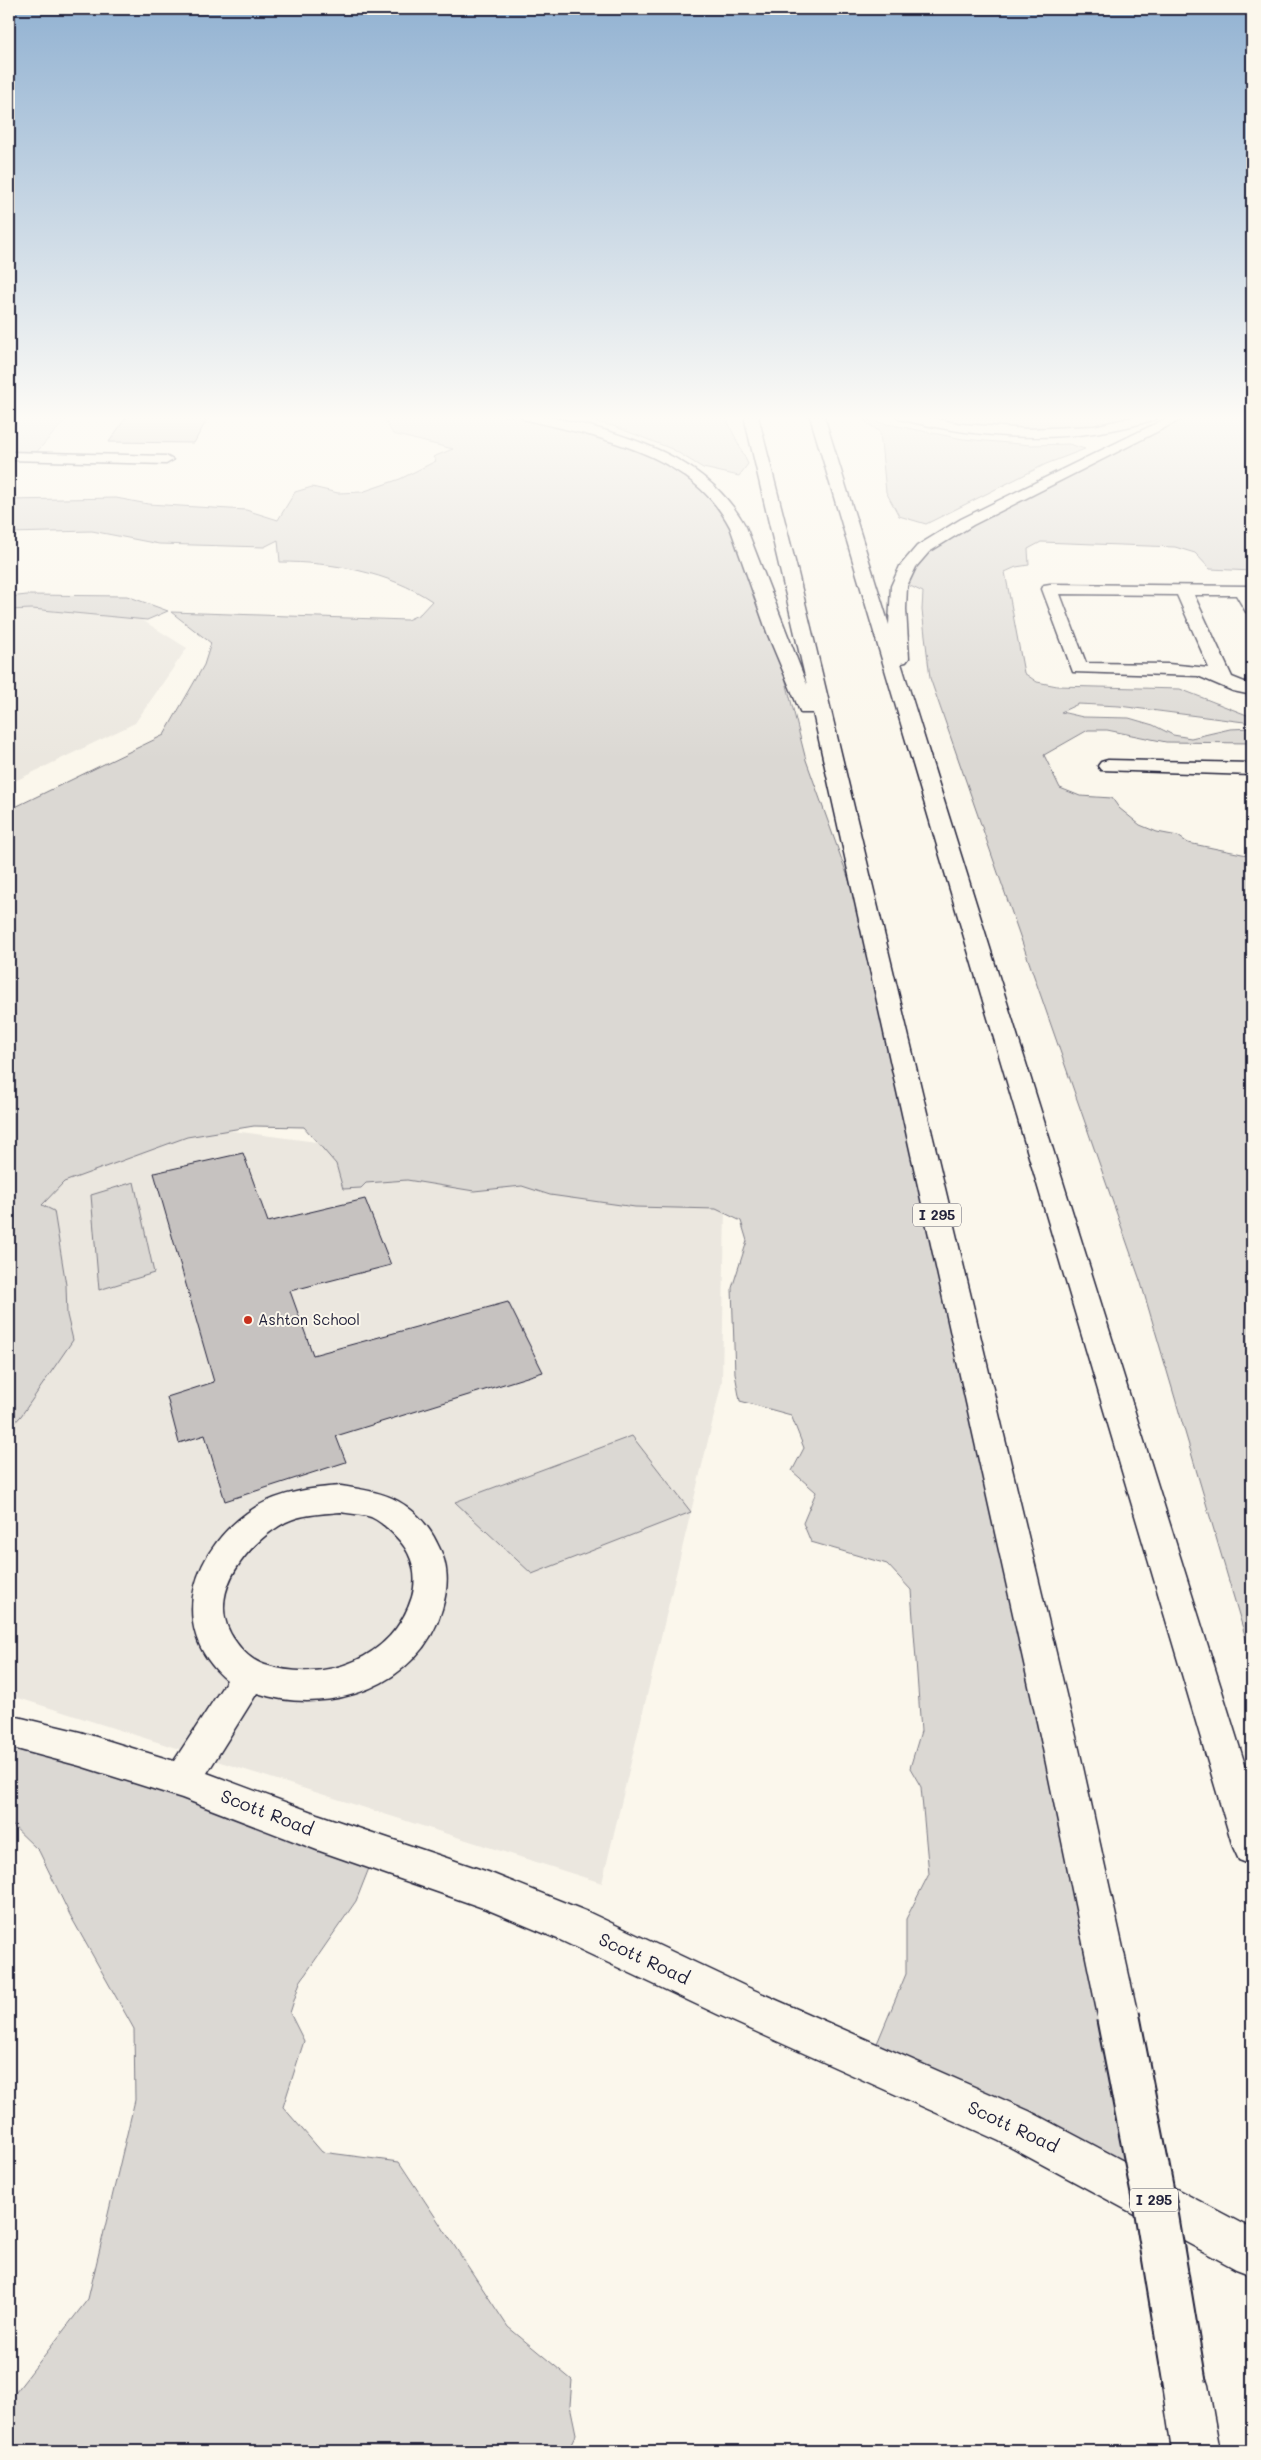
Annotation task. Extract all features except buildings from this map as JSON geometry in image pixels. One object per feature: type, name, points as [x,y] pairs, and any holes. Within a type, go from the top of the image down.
[{"type":"main road","points":[[738,531],[781,647],[832,764]]},
{"type":"main road","name":"I 295","points":[[780,531],[1065,1768],[1118,2016],[1156,2210],[1196,2451]]},
{"type":"main road","points":[[851,531],[1252,1847]]},
{"type":"main road","points":[[903,705],[898,597],[903,576],[915,557],[932,543],[952,531]]},
{"type":"main road","points":[[1252,608],[1242,590],[1050,589],[1079,668],[1200,672],[1223,678],[1247,690],[1252,690]]},
{"type":"main road","points":[[1183,590],[1223,678]]},
{"type":"main road","points":[[1108,766],[1252,769]]},
{"type":"main road","points":[[341,1499],[367,1504],[376,1506],[404,1522],[424,1546],[433,1576],[428,1606],[414,1636],[388,1661],[356,1679],[319,1688],[282,1687],[249,1676],[224,1655],[210,1629],[207,1597],[218,1565],[239,1537],[269,1515],[305,1502],[341,1499]]},
{"type":"main road","points":[[182,1781],[249,1676]]},
{"type":"main road","name":"Scott Road","points":[[9,1731],[80,1749],[182,1781],[317,1832],[488,1891],[574,1926],[725,1997],[1014,2126],[1252,2253]]},
{"type":"shaded area","points":[[9,531],[734,531],[777,646],[806,760],[853,891],[953,1306],[1136,2178],[873,2053],[906,1974],[906,1919],[929,1874],[921,1787],[910,1768],[921,1731],[911,1590],[887,1564],[811,1542],[803,1523],[816,1492],[792,1471],[804,1448],[791,1415],[740,1401],[735,1374],[732,1288],[747,1241],[741,1221],[716,1209],[635,1207],[550,1195],[522,1186],[474,1191],[407,1180],[366,1183],[361,1188],[343,1189],[336,1164],[304,1127],[254,1126],[187,1137],[64,1182],[42,1205],[54,1211],[66,1285],[67,1315],[73,1340],[21,1416],[9,1429],[9,810],[164,735],[204,665],[211,643],[171,612],[407,620],[420,614],[432,601],[397,583],[359,571],[319,564],[280,562],[278,540],[264,547],[159,544],[92,531],[9,533]]},
{"type":"shaded area","points":[[944,531],[1252,531],[1252,571],[1210,569],[1195,553],[1175,547],[1041,542],[1028,549],[1029,565],[1016,567],[1005,572],[1024,673],[1037,682],[1057,686],[1180,689],[1252,717],[1252,723],[1119,706],[1078,704],[1061,712],[1083,717],[1129,718],[1153,725],[1173,735],[1191,738],[1230,729],[1252,728],[1252,743],[1166,742],[1107,730],[1088,730],[1044,755],[1060,788],[1080,796],[1112,798],[1119,808],[1140,825],[1157,832],[1178,836],[1188,843],[1252,856],[1252,1659],[1141,1283],[930,678],[922,610],[923,592],[897,580],[912,555],[933,536]]},
{"type":"shaded area","points":[[27,595],[127,596],[168,611],[147,620],[32,609],[9,610],[9,597]]},
{"type":"shaded area","points":[[118,605],[187,648],[135,723],[9,784],[9,608]]},
{"type":"shaded area","points":[[179,1124],[462,1161],[725,1207],[722,1382],[602,1883],[9,1695],[9,1221],[81,1169]]},
{"type":"shaded area","points":[[134,1182],[154,1273],[99,1290],[91,1195]]},
{"type":"shaded area","points":[[632,1436],[691,1512],[532,1574],[455,1502]]},
{"type":"shaded area","points":[[9,1731],[104,1757],[377,1848],[356,1901],[300,1982],[290,2013],[304,2041],[283,2107],[322,2152],[399,2162],[508,2327],[572,2380],[570,2405],[576,2434],[568,2451],[9,2451],[9,2401],[88,2299],[135,2100],[134,2029],[70,1915],[39,1851],[9,1822]]},
{"type":"place","name":"Ashton School","points":[[248,1320]]}]
